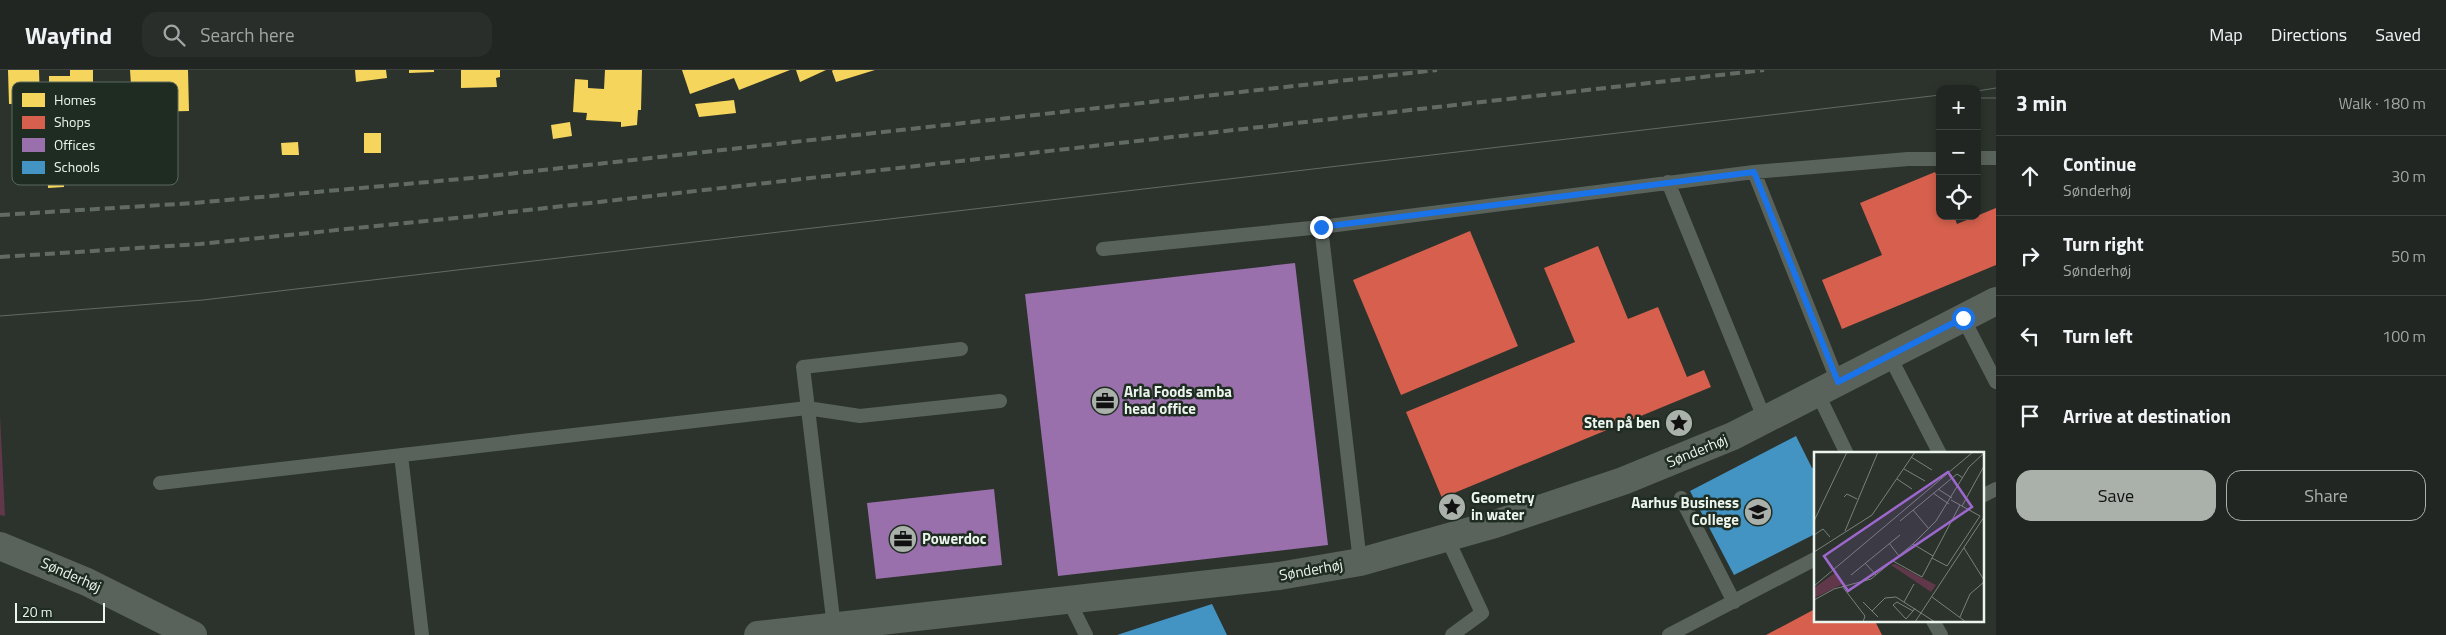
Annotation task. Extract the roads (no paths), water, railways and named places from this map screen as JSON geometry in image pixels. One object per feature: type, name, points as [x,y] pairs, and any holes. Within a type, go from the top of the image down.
[{"type":"street","name":"Sønderhøj","points":[[758,635],[1279,576],[1360,562],[1495,524],[1623,481],[1733,436],[1996,301]]},
{"type":"street","name":"Sønderhøj","points":[[0,546],[87,582],[193,635]]},
{"type":"lane","points":[[1981,158],[1996,158]]},
{"type":"lane","points":[[1103,248],[1321,227],[1754,172],[1908,159],[1936,159]]},
{"type":"lane","points":[[1754,172],[1827,387],[1846,452]]},
{"type":"lane","points":[[1668,182],[1765,420]]},
{"type":"lane","points":[[1321,227],[1360,562]]},
{"type":"lane","points":[[1963,318],[1996,382]]},
{"type":"lane","points":[[834,627],[802,367],[961,349]]},
{"type":"lane","points":[[1889,355],[1939,452]]},
{"type":"lane","points":[[160,482],[807,408],[860,416],[1000,401]]},
{"type":"lane","points":[[401,455],[422,635]]},
{"type":"lane","points":[[1984,495],[1996,489]]},
{"type":"lane","points":[[1681,498],[1734,602]]},
{"type":"lane","points":[[1447,538],[1482,613],[1452,635]]},
{"type":"lane","points":[[1669,635],[1814,560]]},
{"type":"lane","points":[[1069,601],[1086,635]]},
{"type":"lane","points":[[1934,622],[1941,635]]},
{"type":"tram line","points":[[1981,90],[1996,88]]},
{"type":"tram line","points":[[0,316],[203,300],[1936,95]]},
{"type":"tram line","points":[[1981,98],[1996,98]]},
{"type":"railway","points":[[0,215],[194,203],[472,178],[1437,70]]},
{"type":"railway","points":[[0,257],[200,244],[475,216],[1764,70]]},
{"type":"place","name":"Arla Foods amba head office","points":[[1105,401]]},
{"type":"place","name":"Sten på ben","points":[[1679,423]]},
{"type":"place","name":"Geometry in water","points":[[1452,507]]},
{"type":"place","name":"Aarhus Business College","points":[[1758,512]]},
{"type":"place","name":"Powerdoc","points":[[903,539]]}]
